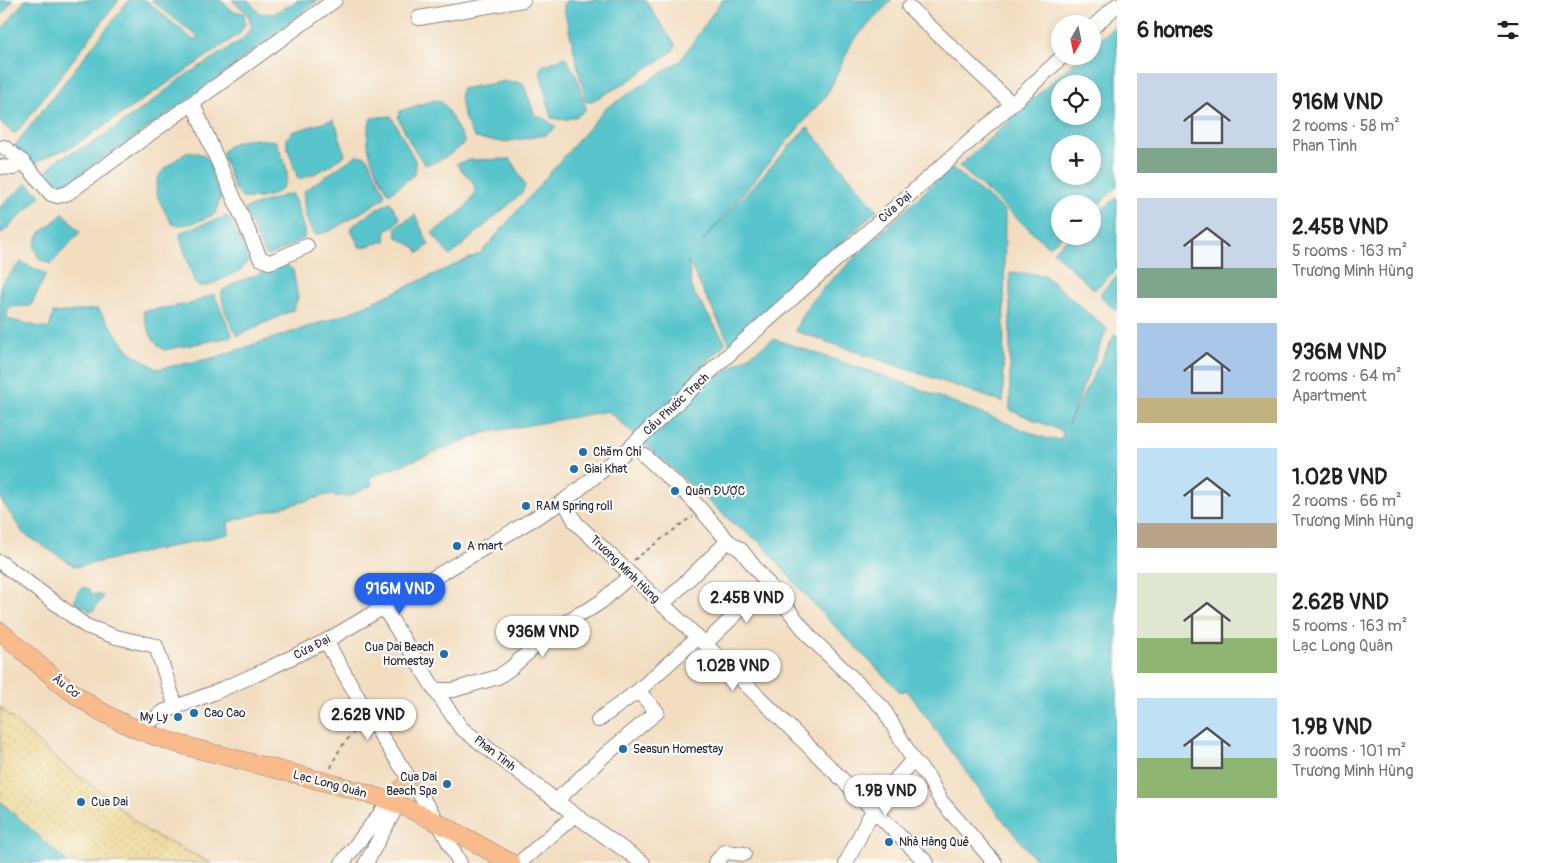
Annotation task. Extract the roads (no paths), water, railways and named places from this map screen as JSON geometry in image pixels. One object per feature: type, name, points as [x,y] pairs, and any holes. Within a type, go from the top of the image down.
[{"type":"main road","name":"Âu Cơ","points":[[0,631],[93,707],[139,730]]},
{"type":"main road","name":"Lạc Long Quân","points":[[139,730],[199,750],[326,782],[394,803],[413,810],[511,863]]},
{"type":"main road","points":[[394,803],[410,780]]},
{"type":"street","points":[[4,147],[24,162],[50,194],[58,196],[68,193],[335,0]]},
{"type":"street","points":[[419,18],[523,0]]},
{"type":"street","points":[[1101,20],[1117,5]]},
{"type":"street","points":[[909,7],[1012,104]]},
{"type":"street","name":"Cửa Đại","points":[[726,357],[1012,104],[1053,65]]},
{"type":"street","points":[[193,104],[260,258],[269,262],[273,261],[307,246]]},
{"type":"street","points":[[0,167],[13,168],[24,162]]},
{"type":"street","name":"Cầu Phước Trạch","points":[[627,450],[726,357]]},
{"type":"street","name":"Cửa Đại","points":[[139,730],[163,712],[257,674],[326,641],[384,608],[564,501],[627,450]]},
{"type":"street","points":[[644,455],[690,497],[728,541],[741,550],[810,637],[883,708],[913,760],[928,777],[941,801],[995,863]]},
{"type":"street","name":"Trương Minh Hùng","points":[[564,501],[576,523],[702,641],[927,863]]},
{"type":"street","points":[[662,605],[728,541]]},
{"type":"street","points":[[0,562],[86,626],[116,637],[156,646],[176,707]]},
{"type":"street","points":[[435,690],[453,690],[498,676],[511,668],[546,636],[602,601],[627,572]]},
{"type":"street","points":[[598,720],[702,641],[768,584]]},
{"type":"street","name":"Phan Tình","points":[[384,608],[461,728],[556,801],[643,863]]},
{"type":"street","points":[[326,641],[369,717],[439,824],[460,863]]},
{"type":"street","points":[[556,801],[605,755],[657,712],[638,690]]},
{"type":"street","points":[[846,863],[879,798],[913,760]]},
{"type":"street","points":[[342,863],[394,803]]},
{"type":"street","points":[[366,863],[394,803]]},
{"type":"street","points":[[519,863],[575,815]]},
{"type":"street","points":[[715,863],[725,852],[744,854]]},
{"type":"water","points":[[0,0],[13,0],[0,17]]},
{"type":"water","points":[[25,0],[119,0],[17,132],[14,133],[0,122],[0,32]]},
{"type":"water","points":[[129,0],[146,0],[193,40],[199,38],[151,0],[219,0],[232,11],[244,13],[245,24],[239,34],[78,143],[33,165],[13,148]]},
{"type":"water","points":[[232,0],[248,0],[259,13],[273,14],[298,0],[318,0],[219,77],[91,166],[66,187],[52,188],[43,176],[58,159],[95,142],[145,107],[183,77],[243,39],[252,26],[247,13]]},
{"type":"water","points":[[568,0],[645,0],[676,46],[673,51],[622,85],[590,102],[586,102],[563,4]]},
{"type":"water","points":[[722,0],[892,0],[852,42],[828,93],[702,242],[807,127],[877,210],[731,346],[688,261],[692,290],[726,343],[706,362],[719,376],[774,339],[904,383],[1047,439],[1060,440],[1064,432],[1010,410],[1010,272],[1044,275],[1107,329],[1068,424],[1115,334],[1117,335],[1117,863],[1038,863],[985,798],[907,690],[900,692],[813,604],[760,542],[735,525],[608,411],[484,433],[370,477],[372,485],[348,497],[327,495],[228,522],[229,534],[76,567],[23,533],[0,498],[0,285],[21,262],[46,274],[31,306],[8,307],[7,319],[49,329],[53,313],[98,309],[130,352],[157,369],[213,358],[346,314],[481,253],[605,109],[680,61]]},
{"type":"water","points":[[1117,24],[1117,187],[1101,202],[1101,195],[1051,195],[1051,245],[1049,247],[959,166],[1051,83],[1051,125],[1101,125],[1101,75],[1060,75],[1071,65],[1101,65],[1101,39]]},
{"type":"water","points":[[565,57],[576,75],[586,109],[579,115],[570,118],[551,118],[540,71],[542,66]]},
{"type":"water","points":[[506,81],[523,83],[535,115],[556,127],[546,135],[504,142],[475,138],[464,115],[461,103],[461,89]]},
{"type":"water","points":[[435,100],[441,101],[444,104],[465,142],[446,157],[425,165],[412,146],[398,118],[400,111]]},
{"type":"water","points":[[391,116],[415,160],[416,168],[415,174],[389,194],[371,157],[368,129],[371,118]]},
{"type":"water","points":[[333,120],[345,155],[323,170],[298,179],[287,146],[287,138],[292,132]]},
{"type":"water","points":[[252,139],[276,141],[285,163],[287,175],[282,188],[270,196],[242,198],[234,188],[222,154],[227,147],[238,141]]},
{"type":"water","points":[[189,152],[197,153],[209,160],[222,194],[215,214],[189,224],[172,224],[159,201],[156,186],[162,172],[181,156]]},
{"type":"water","points":[[357,155],[367,157],[385,194],[383,199],[332,230],[316,235],[309,226],[304,202],[304,191]]},
{"type":"water","points":[[511,159],[525,185],[522,193],[450,256],[432,233],[460,212],[472,198],[475,191],[473,182],[456,164],[470,160]]},
{"type":"water","points":[[951,167],[1005,211],[1003,402],[795,331],[803,313],[824,287]]},
{"type":"water","points":[[27,183],[41,196],[0,235],[0,207]]},
{"type":"water","points":[[293,194],[305,232],[304,238],[268,256],[263,251],[245,210],[246,208]]},
{"type":"water","points":[[1117,197],[1117,269],[1094,290],[1053,251],[1060,245],[1101,245],[1101,211]]},
{"type":"water","points":[[390,202],[400,218],[395,225],[386,231],[385,241],[360,248],[350,228],[370,213]]},
{"type":"water","points":[[64,213],[80,232],[51,264],[39,259],[34,247],[38,235]]},
{"type":"water","points":[[415,215],[429,245],[419,253],[416,248],[397,237],[396,227]]},
{"type":"water","points":[[227,216],[241,240],[248,260],[241,270],[208,286],[198,286],[195,284],[180,237],[181,232]]},
{"type":"water","points":[[285,264],[293,270],[298,298],[293,310],[237,336],[224,308],[222,291],[235,283]]},
{"type":"water","points":[[1117,276],[1117,311],[1103,300],[1101,295],[1102,291]]},
{"type":"water","points":[[214,294],[232,334],[231,337],[164,350],[155,342],[143,311],[190,304]]},
{"type":"water","points":[[83,587],[89,589],[92,595],[103,596],[93,611],[88,611],[85,606],[80,608],[75,605],[76,595]]},
{"type":"water","points":[[0,801],[65,860],[67,863],[0,863]]},
{"type":"place","name":"Chăm Chỉ","points":[[583,452]]},
{"type":"place","name":"Giai Khat","points":[[574,469]]},
{"type":"place","name":"Quán ĐƯỢC","points":[[675,491]]},
{"type":"place","name":"RAM Spring roll","points":[[526,506]]},
{"type":"place","name":"A mart","points":[[457,546]]},
{"type":"place","name":"Cua Dai Beach Homestay","points":[[444,654]]},
{"type":"place","name":"Cao Cao","points":[[194,713]]},
{"type":"place","name":"My Ly","points":[[178,717]]},
{"type":"place","name":"Seasun Homestay","points":[[623,749]]},
{"type":"place","name":"Cua Dai Beach Spa","points":[[447,784]]},
{"type":"place","name":"Cua Dai","points":[[81,802]]},
{"type":"place","name":"Nhà Hàng Quê","points":[[889,842]]}]
